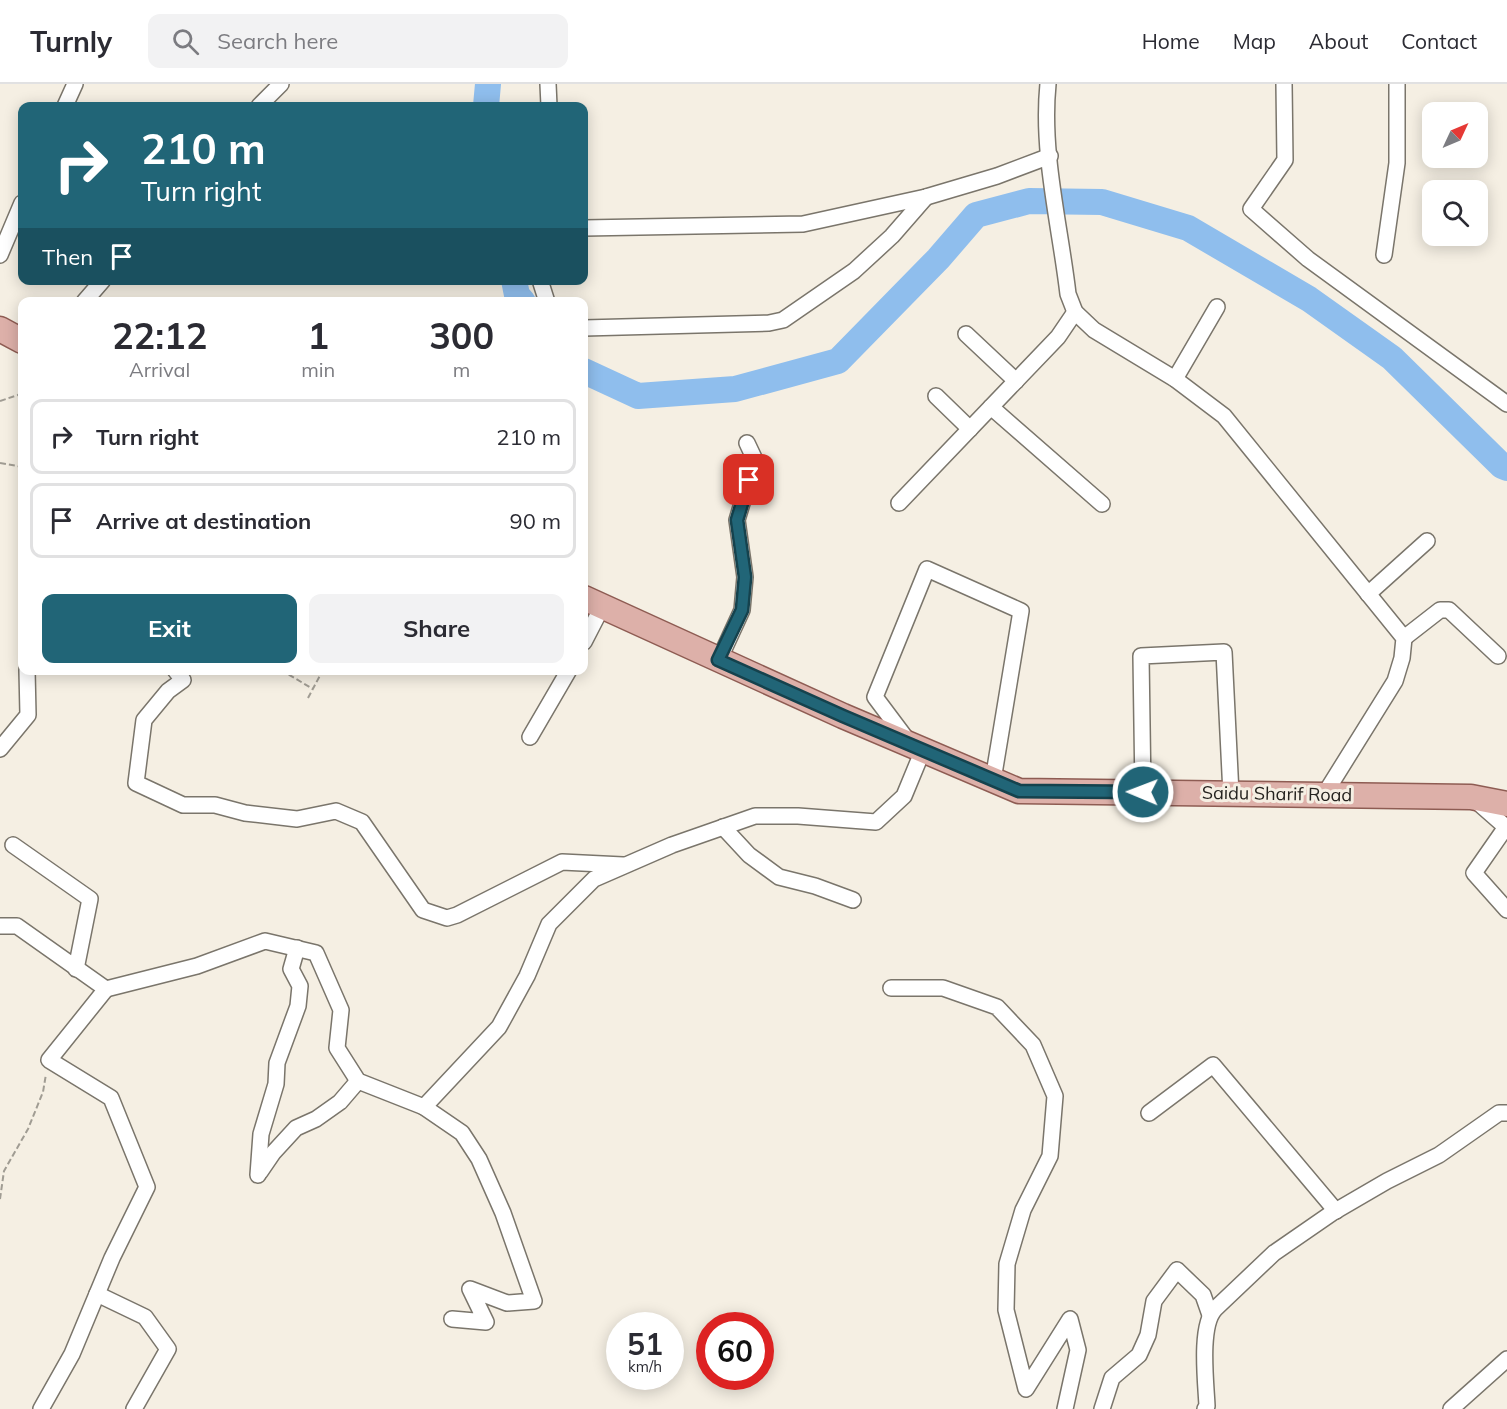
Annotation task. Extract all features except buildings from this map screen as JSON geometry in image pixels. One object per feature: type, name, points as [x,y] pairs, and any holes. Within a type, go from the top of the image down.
[{"type":"main road","points":[[0,328],[18,339]]},
{"type":"main road","name":"Saidu Sharif Road","points":[[593,603],[1019,791],[1472,797],[1507,820]]},
{"type":"street","points":[[67,102],[75,84]]},
{"type":"street","points":[[263,102],[281,84]]},
{"type":"street","points":[[548,84],[549,102]]},
{"type":"street","points":[[1048,84],[1046,102],[1052,177],[1068,294],[1075,312],[1094,330],[1175,379],[1224,416],[1404,638],[1402,658],[1395,681],[1324,795]]},
{"type":"street","points":[[1284,84],[1285,160],[1251,209],[1308,259],[1507,404]]},
{"type":"street","points":[[1384,255],[1397,163],[1397,84]]},
{"type":"street","points":[[588,228],[803,224],[926,197],[997,177],[1050,156]]},
{"type":"street","points":[[588,328],[769,323],[783,320],[854,271],[892,236],[926,197]]},
{"type":"street","points":[[0,255],[18,212]]},
{"type":"street","points":[[88,297],[99,285]]},
{"type":"street","points":[[1175,379],[1217,308]]},
{"type":"street","points":[[899,503],[1058,337],[1075,312]]},
{"type":"street","points":[[966,334],[1016,381]]},
{"type":"street","points":[[936,396],[970,429]]},
{"type":"street","points":[[991,407],[1102,504]]},
{"type":"street","points":[[718,660],[742,610],[745,577],[737,520],[755,460],[747,443]]},
{"type":"street","points":[[1368,594],[1426,541]]},
{"type":"street","points":[[424,1107],[499,1027],[527,976],[549,924],[594,879],[672,845],[755,816],[798,816],[876,822],[904,796],[918,748],[875,697],[927,569],[1021,611],[993,780]]},
{"type":"street","points":[[588,625],[593,603]]},
{"type":"street","points":[[1404,638],[1440,610],[1449,610],[1498,656]]},
{"type":"street","points":[[1143,792],[1141,656],[1224,652],[1232,794]]},
{"type":"street","points":[[0,749],[27,716],[27,675]]},
{"type":"street","points":[[179,675],[183,680],[168,692],[144,720],[136,783],[183,805],[214,805],[245,813],[297,819],[336,811],[362,822],[423,910],[447,918],[457,915],[562,862],[626,865]]},
{"type":"street","points":[[530,738],[566,675]]},
{"type":"street","points":[[1507,820],[1474,873],[1507,910]]},
{"type":"street","points":[[723,827],[749,855],[779,877],[815,886],[853,900]]},
{"type":"street","points":[[13,845],[90,899],[76,969]]},
{"type":"street","points":[[0,926],[17,926],[106,989]]},
{"type":"street","points":[[41,1409],[72,1354],[112,1258],[147,1187],[111,1098],[49,1060],[106,989],[197,966],[265,941],[316,953],[341,1010],[337,1048],[358,1081],[424,1107],[462,1133],[479,1159],[503,1213],[534,1301],[507,1303],[470,1289],[486,1322],[452,1319]]},
{"type":"street","points":[[297,948],[291,969],[300,986],[298,1006],[277,1063],[276,1084],[261,1134],[258,1175],[273,1153],[296,1128],[316,1119],[340,1102],[358,1081]]},
{"type":"street","points":[[891,988],[943,988],[998,1007],[1033,1045],[1055,1096],[1050,1156],[1023,1210],[1007,1264],[1006,1310],[1026,1389],[1070,1319],[1078,1350],[1065,1409]]},
{"type":"street","points":[[1149,1113],[1213,1065],[1336,1211]]},
{"type":"street","points":[[1210,1315],[1274,1253],[1336,1211],[1387,1181],[1439,1155],[1499,1113],[1507,1113]]},
{"type":"street","points":[[1102,1409],[1112,1378],[1139,1355],[1148,1335],[1154,1301],[1177,1270],[1203,1295],[1210,1315],[1204,1347],[1207,1406],[1205,1409]]},
{"type":"street","points":[[97,1294],[146,1317],[168,1349],[134,1409]]},
{"type":"street","points":[[1451,1409],[1507,1359]]},
{"type":"path","points":[[0,401],[18,395]]},
{"type":"path","points":[[0,463],[18,466]]},
{"type":"path","points":[[289,675],[313,689]]},
{"type":"path","points":[[308,698],[320,675]]},
{"type":"path","points":[[0,1199],[4,1171],[28,1129],[43,1092],[49,1060]]},
{"type":"waterway","points":[[486,102],[488,84]]},
{"type":"waterway","points":[[588,373],[638,396],[735,389],[838,361],[938,259],[976,215],[1029,201],[1102,202],[1188,228],[1309,299],[1392,358],[1502,466],[1507,468]]},
{"type":"waterway","points":[[515,285],[519,297]]},
{"type":"route","points":[[749,480],[737,520],[745,577],[742,610],[718,660],[1019,791],[1143,792]]}]
